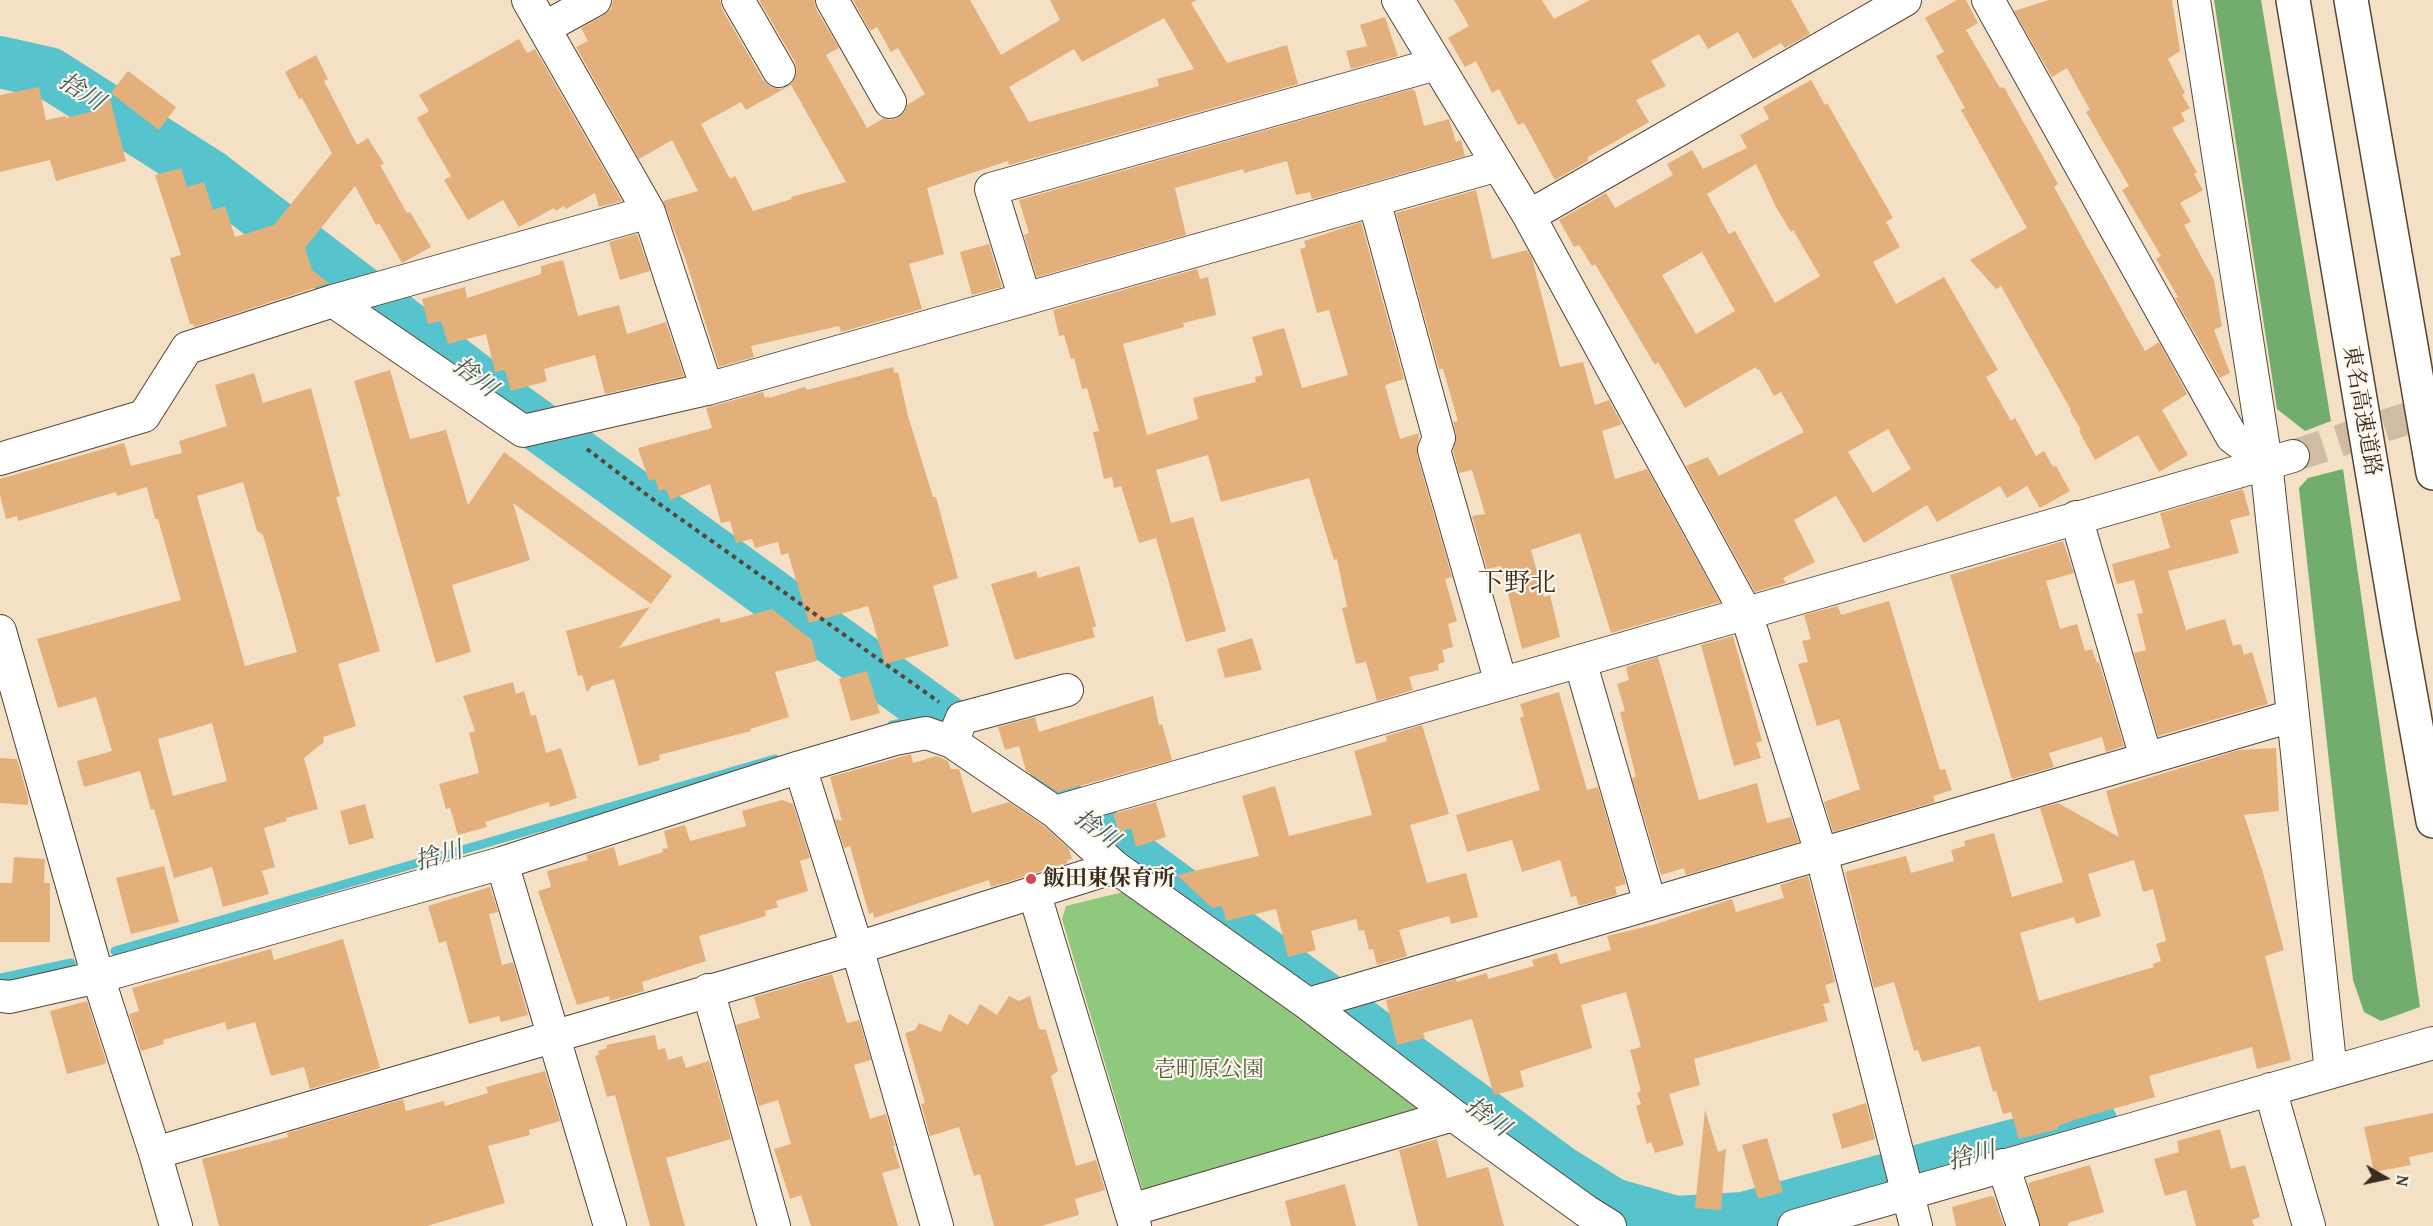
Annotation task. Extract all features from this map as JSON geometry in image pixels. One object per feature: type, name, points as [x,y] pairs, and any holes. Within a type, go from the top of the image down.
[{"type":"highway","name":"東名高速道路","points":[[2293,0],[2433,821]]},
{"type":"highway","points":[[2351,0],[2433,473]]},
{"type":"street","points":[[528,0],[649,212],[707,390]]},
{"type":"street","points":[[544,28],[595,0]]},
{"type":"street","points":[[738,0],[778,71]]},
{"type":"street","points":[[832,0],[890,102]]},
{"type":"street","points":[[1399,0],[1529,216],[1746,613],[1821,853],[1916,1226]]},
{"type":"street","points":[[1529,216],[1905,0]]},
{"type":"street","points":[[1988,0],[2232,436],[2279,459]]},
{"type":"street","points":[[2194,0],[2279,459],[2292,716],[2331,1072]]},
{"type":"street","points":[[1025,299],[991,189],[1436,64]]},
{"type":"street","points":[[333,301],[523,431],[707,390],[1498,165]]},
{"type":"street","points":[[1374,200],[1439,438],[1434,450],[1501,683]]},
{"type":"street","points":[[0,459],[144,416],[187,348],[333,301],[649,212]]},
{"type":"street","points":[[1055,812],[2279,459]]},
{"type":"street","points":[[2076,517],[2146,758]]},
{"type":"street","points":[[0,631],[98,978],[155,1153],[176,1226]]},
{"type":"street","points":[[1580,661],[1650,903]]},
{"type":"street","points":[[0,996],[10,997],[98,978],[502,863],[800,767],[895,739],[957,730],[1067,690]]},
{"type":"street","points":[[1308,1004],[2292,716]]},
{"type":"street","points":[[957,730],[1055,812],[1115,867],[1308,1004],[1453,1115],[1610,1226]]},
{"type":"street","points":[[800,767],[857,948],[937,1226]]},
{"type":"street","points":[[502,863],[610,1226]]},
{"type":"street","points":[[155,1153],[857,948],[1115,867]]},
{"type":"street","points":[[1034,892],[1133,1218],[1453,1115]]},
{"type":"street","points":[[708,990],[774,1226]]},
{"type":"street","points":[[1794,1226],[2433,1043]]},
{"type":"street","points":[[2270,1089],[2309,1226]]},
{"type":"street","points":[[2003,1165],[2023,1226]]},
{"type":"path","points":[[555,424],[957,730]]},
{"type":"green space","points":[[2214,0],[2261,0],[2331,421],[2305,431],[2277,409]]},
{"type":"green space","points":[[2343,469],[2420,1007],[2381,1021],[2364,1012],[2353,980],[2299,488],[2308,478]]},
{"type":"green space","name":"壱町原公園","points":[[1127,891],[1419,1098],[1417,1110],[1144,1195],[1062,919],[1066,906]]},
{"type":"building","points":[[613,0],[720,0],[722,9],[763,80],[771,87],[780,89],[787,87],[794,80],[797,70],[795,62],[759,0],[814,0],[816,9],[839,48],[826,55],[867,128],[884,118],[890,120],[899,117],[905,112],[907,105],[925,94],[898,48],[891,52],[877,27],[870,31],[853,0],[970,0],[1001,55],[1060,20],[1050,0],[1197,0],[1191,3],[1227,63],[1287,45],[1298,84],[1009,165],[1008,161],[927,188],[944,254],[909,264],[922,309],[841,332],[839,326],[751,346],[754,357],[719,367],[686,261],[663,201],[698,191],[672,140],[639,159],[576,47],[588,41],[581,28],[611,9]],"holes":[[[1164,18],[1194,69],[1157,79],[1159,86],[1029,122],[1009,87],[1074,49],[1082,62]],[[791,85],[846,182],[791,197],[792,199],[753,211],[735,176],[730,179],[701,124],[741,102],[746,110]]]},
{"type":"building","points":[[1454,0],[1542,0],[1554,19],[1590,0],[1791,0],[1810,34],[1785,48],[1781,43],[1753,59],[1738,32],[1708,49],[1699,34],[1651,61],[1666,86],[1636,100],[1649,122],[1588,157],[1588,161],[1555,180],[1524,123],[1518,125],[1499,89],[1492,93],[1476,61],[1465,67],[1448,38],[1469,26]]},
{"type":"building","points":[[1957,0],[1966,0],[1978,23],[1966,30],[2000,88],[2005,89],[2058,184],[2054,187],[2145,351],[2159,342],[2187,394],[2162,410],[2188,455],[2159,472],[2138,435],[2095,460],[2079,431],[2081,430],[2071,410],[2001,286],[1996,289],[1970,260],[2027,228],[1961,110],[1965,108],[1936,56],[1944,52],[1925,18]]},
{"type":"building","points":[[2049,0],[2172,0],[2180,51],[2168,59],[2185,93],[2182,95],[2190,108],[2181,113],[2185,121],[2172,128],[2197,172],[2194,174],[2203,190],[2180,203],[2191,222],[2184,225],[2214,280],[2222,326],[2214,330],[2230,373],[2220,378],[2175,298],[2178,297],[2156,259],[2161,256],[2122,190],[2129,186],[2086,112],[2090,110],[2067,68],[2052,77],[2014,11]]},
{"type":"building","points":[[1385,17],[1398,56],[1351,69],[1346,51],[1367,46],[1360,25]]},
{"type":"building","points":[[519,39],[527,53],[535,49],[622,201],[599,207],[595,193],[566,209],[564,206],[556,211],[554,208],[519,227],[503,200],[468,220],[444,180],[451,176],[417,118],[429,111],[419,95]]},
{"type":"building","points":[[316,55],[328,79],[324,81],[357,145],[368,138],[384,164],[380,165],[407,213],[410,212],[431,247],[402,263],[379,223],[376,225],[355,186],[305,248],[312,270],[329,283],[194,327],[190,324],[170,258],[181,255],[155,175],[181,168],[187,187],[204,182],[213,210],[225,206],[235,237],[274,225],[332,153],[285,72]]},
{"type":"building","points":[[128,71],[176,107],[159,130],[111,93]]},
{"type":"building","points":[[1811,80],[1825,105],[1827,103],[1893,218],[1886,222],[1900,247],[1873,262],[1896,304],[1944,277],[1998,370],[1986,377],[2011,421],[2015,418],[2036,456],[2044,451],[2053,467],[2056,466],[2070,491],[2040,508],[2027,486],[2007,498],[2000,486],[1937,522],[1927,505],[1864,543],[1836,496],[1794,520],[1815,562],[1783,578],[1786,583],[1755,592],[1686,466],[1708,457],[1719,476],[1804,432],[1781,392],[1774,396],[1756,367],[1685,408],[1658,362],[1655,365],[1595,264],[1592,266],[1579,245],[1574,247],[1559,220],[1606,193],[1615,208],[1673,175],[1667,164],[1692,150],[1703,169],[1747,148],[1740,135],[1769,119],[1763,107]],"holes":[[[1756,164],[1776,207],[1791,232],[1793,230],[1820,276],[1775,303],[1735,231],[1729,234],[1707,194]],[[1702,252],[1735,311],[1696,334],[1662,275]],[[1888,429],[1911,469],[1873,493],[1848,452]]]},
{"type":"building","points":[[39,87],[46,120],[66,116],[66,118],[98,110],[109,95],[126,161],[56,181],[50,160],[0,172],[0,95]]},
{"type":"building","points":[[1412,89],[1415,91],[1424,126],[1449,119],[1456,142],[1461,140],[1465,156],[1312,199],[1310,192],[1296,195],[1287,161],[1244,173],[1243,169],[1175,188],[1186,235],[1037,277],[1024,235],[1029,233],[1019,200]]},
{"type":"building","points":[[1476,190],[1492,259],[1527,250],[1532,258],[1560,367],[1583,362],[1595,405],[1609,400],[1622,424],[1602,431],[1615,479],[1647,469],[1720,602],[1611,633],[1580,533],[1531,550],[1544,597],[1550,595],[1560,637],[1522,649],[1501,566],[1487,569],[1472,516],[1485,514],[1472,470],[1459,473],[1453,451],[1456,434],[1453,422],[1458,421],[1443,369],[1439,369],[1396,213]]},
{"type":"building","points":[[1361,222],[1404,379],[1385,385],[1400,439],[1419,433],[1417,455],[1452,577],[1445,579],[1457,621],[1448,624],[1453,647],[1442,650],[1445,662],[1438,664],[1439,670],[1409,677],[1413,690],[1377,701],[1366,662],[1356,664],[1342,608],[1347,607],[1337,559],[1334,560],[1309,478],[1221,502],[1208,455],[1156,470],[1171,523],[1193,517],[1226,631],[1186,642],[1156,538],[1139,543],[1121,486],[1114,488],[1112,477],[1104,479],[1093,432],[1099,431],[1087,388],[1082,389],[1074,358],[1071,359],[1064,335],[1059,336],[1053,310],[1197,269],[1200,279],[1208,277],[1216,315],[1183,323],[1184,327],[1123,344],[1147,435],[1198,419],[1193,398],[1256,382],[1255,377],[1263,375],[1252,337],[1284,328],[1302,388],[1348,375],[1329,310],[1317,313],[1300,249],[1306,247],[1304,241]]},
{"type":"building","points":[[637,234],[650,271],[620,280],[609,242]]},
{"type":"building","points":[[989,244],[1002,287],[972,295],[960,252]]},
{"type":"building","points":[[563,260],[578,316],[619,305],[627,334],[666,322],[684,376],[605,394],[595,355],[544,369],[547,381],[511,391],[505,370],[495,372],[486,334],[448,344],[441,321],[428,324],[422,299],[465,287],[467,298],[541,274],[541,266]]},
{"type":"building","points":[[893,367],[894,373],[898,372],[908,416],[933,497],[936,497],[958,578],[933,586],[949,646],[885,664],[868,606],[809,623],[788,553],[781,555],[778,542],[755,548],[752,539],[736,543],[730,521],[721,523],[710,484],[670,500],[666,489],[659,491],[655,479],[649,481],[638,448],[712,428],[706,408],[763,392],[765,398],[769,396],[769,398],[805,387],[807,390]]},
{"type":"building","points":[[390,370],[410,439],[446,430],[468,505],[504,452],[672,576],[651,604],[513,503],[530,560],[452,585],[471,652],[436,663],[354,381]]},
{"type":"building","points":[[254,373],[263,403],[311,388],[340,496],[336,497],[380,651],[338,664],[356,726],[323,737],[324,742],[304,758],[318,809],[286,818],[287,821],[264,828],[275,867],[262,871],[269,894],[223,907],[212,867],[174,878],[154,809],[151,810],[140,771],[84,787],[77,761],[112,751],[96,697],[58,708],[37,639],[181,600],[147,487],[117,496],[116,492],[18,521],[17,516],[6,519],[0,495],[0,479],[124,443],[131,466],[182,453],[179,441],[227,426],[215,385]],"holes":[[[243,482],[257,531],[263,535],[297,652],[245,666],[197,496]],[[212,723],[227,781],[173,796],[158,739]]]},
{"type":"building","points":[[2243,489],[2250,515],[2230,520],[2239,553],[2168,571],[2186,630],[2225,619],[2233,646],[2241,644],[2244,655],[2252,652],[2268,704],[2158,736],[2134,653],[2146,650],[2137,614],[2143,613],[2134,580],[2117,584],[2112,564],[2170,548],[2160,513]]},
{"type":"building","points":[[2063,541],[2074,573],[2046,581],[2060,629],[2077,624],[2085,651],[2092,649],[2097,663],[2099,662],[2124,746],[2106,752],[2102,737],[2049,753],[2054,767],[2012,779],[1950,575]]},
{"type":"building","points":[[1079,566],[1096,626],[1092,628],[1095,637],[1015,660],[991,584],[1036,571],[1038,578]]},
{"type":"building","points":[[1889,601],[1940,770],[1945,769],[1952,790],[1933,796],[1935,802],[1833,832],[1824,802],[1860,789],[1839,719],[1817,726],[1798,664],[1808,662],[1802,641],[1811,639],[1804,615],[1838,606],[1841,615]]},
{"type":"building","points":[[650,607],[619,648],[719,618],[721,623],[772,609],[812,640],[817,661],[775,672],[789,717],[750,729],[751,731],[659,755],[660,760],[639,766],[614,679],[592,686],[587,692],[582,675],[578,676],[566,631]]},
{"type":"building","points":[[1733,636],[1762,741],[1756,743],[1761,758],[1734,766],[1701,645]]},
{"type":"building","points":[[1252,638],[1262,670],[1225,678],[1217,649]]},
{"type":"building","points":[[1658,657],[1699,800],[1757,783],[1767,823],[1791,817],[1799,842],[1686,875],[1684,868],[1661,875],[1632,778],[1636,777],[1620,712],[1625,711],[1617,684],[1629,680],[1626,667]]},
{"type":"building","points":[[867,671],[880,713],[851,721],[839,679]]},
{"type":"building","points":[[513,682],[516,694],[524,691],[531,716],[536,715],[546,753],[561,748],[577,798],[550,807],[549,802],[485,822],[487,827],[458,835],[450,808],[446,809],[439,784],[479,773],[469,733],[475,731],[463,696]]},
{"type":"building","points":[[1559,692],[1587,790],[1598,787],[1626,884],[1615,887],[1617,895],[1579,906],[1576,896],[1571,897],[1560,860],[1522,872],[1512,840],[1467,852],[1456,815],[1540,790],[1520,718],[1524,716],[1520,704]]},
{"type":"building","points":[[1153,696],[1159,725],[1162,724],[1172,760],[1058,792],[1026,771],[1019,746],[1005,750],[998,727],[1035,717],[1039,732]]},
{"type":"building","points":[[1422,725],[1449,814],[1410,825],[1427,883],[1466,873],[1478,917],[1451,924],[1449,916],[1399,930],[1407,956],[1377,965],[1373,949],[1369,950],[1364,930],[1359,931],[1356,919],[1311,931],[1316,950],[1288,957],[1276,909],[1226,921],[1222,906],[1212,908],[1177,875],[1259,856],[1242,796],[1275,786],[1289,836],[1372,815],[1354,751],[1387,741],[1386,736]]},
{"type":"building","points":[[2276,748],[2279,811],[2244,815],[2264,876],[2284,950],[2265,956],[2291,1060],[2257,1069],[2252,1047],[2149,1076],[2155,1097],[2074,1120],[2058,1126],[2058,1129],[2019,1139],[2011,1112],[2003,1114],[1996,1091],[1993,1092],[1980,1046],[1922,1062],[1918,1050],[1914,1051],[1894,982],[1874,988],[1845,872],[1906,856],[1911,873],[1954,861],[1951,850],[1965,846],[1964,841],[1994,833],[2012,897],[2063,882],[2040,808],[2058,803],[2119,837],[2106,791],[2239,750]],"holes":[[[2134,860],[2143,892],[2153,889],[2166,941],[2156,944],[2161,961],[2153,964],[2154,967],[2039,1001],[2020,933],[2074,917],[2076,924],[2101,916],[2088,874]]]},
{"type":"building","points":[[911,754],[913,763],[937,756],[948,761],[951,769],[959,769],[972,813],[1009,802],[1044,826],[1069,849],[1072,859],[1067,860],[1068,863],[991,887],[989,880],[874,918],[873,912],[869,914],[850,846],[844,848],[835,819],[842,821],[830,777]]},
{"type":"building","points":[[0,758],[17,759],[28,797],[28,805],[0,803]]},
{"type":"building","points":[[782,800],[793,804],[810,858],[800,861],[808,891],[776,901],[778,907],[765,911],[766,916],[699,936],[706,961],[642,982],[644,991],[610,1001],[609,996],[577,1005],[538,891],[551,887],[547,871],[588,860],[586,855],[614,847],[619,866],[663,852],[662,849],[668,848],[664,831],[685,825],[690,841],[746,826],[742,811]]},
{"type":"building","points":[[1156,802],[1166,837],[1136,847],[1131,828],[1119,832],[1113,814]]},
{"type":"building","points":[[365,804],[374,838],[349,845],[340,811]]},
{"type":"building","points":[[14,857],[45,859],[44,883],[50,883],[50,942],[0,942],[0,883],[12,883]]},
{"type":"building","points":[[164,866],[179,922],[131,934],[116,878]]},
{"type":"building","points":[[1808,876],[1835,982],[1825,985],[1830,1002],[1823,1004],[1828,1021],[1694,1059],[1700,1085],[1669,1094],[1684,1145],[1655,1153],[1651,1142],[1647,1144],[1636,1106],[1641,1104],[1637,1093],[1641,1091],[1630,1050],[1641,1047],[1626,992],[1581,1005],[1592,1048],[1520,1071],[1524,1087],[1494,1095],[1472,1019],[1423,1033],[1425,1038],[1397,1045],[1386,1000],[1456,979],[1457,982],[1487,973],[1488,979],[1534,966],[1532,960],[1557,953],[1560,964],[1611,950],[1607,936],[1653,925],[1732,899],[1736,912],[1784,898],[1780,885]]},
{"type":"building","points":[[490,887],[498,912],[489,914],[502,965],[513,962],[528,1015],[501,1022],[499,1016],[469,1024],[446,941],[439,943],[428,906]]},
{"type":"building","points":[[343,939],[380,1068],[310,1089],[304,1067],[271,1076],[255,1022],[227,1030],[225,1022],[163,1040],[164,1044],[141,1051],[129,1014],[139,1011],[132,988],[271,949],[274,960]]},
{"type":"building","points":[[832,974],[847,1023],[859,1020],[871,1060],[854,1065],[870,1119],[886,1114],[895,1146],[893,1146],[900,1168],[882,1173],[898,1226],[811,1226],[801,1195],[790,1199],[774,1149],[791,1144],[778,1100],[759,1106],[736,1025],[760,1018],[754,997]]},
{"type":"building","points":[[1009,996],[1019,1001],[1030,996],[1039,1029],[1046,1030],[1058,1071],[1051,1076],[1076,1166],[1096,1160],[1105,1190],[1075,1199],[1079,1215],[1041,1226],[994,1226],[980,1174],[974,1176],[959,1127],[930,1136],[921,1104],[925,1103],[905,1033],[915,1030],[919,1023],[941,1032],[949,1014],[968,1025],[980,1004],[997,1015]]},
{"type":"building","points":[[87,1001],[106,1061],[105,1064],[67,1074],[50,1011]]},
{"type":"building","points":[[655,1035],[658,1050],[665,1048],[668,1060],[682,1056],[686,1068],[709,1061],[731,1139],[666,1158],[685,1226],[650,1226],[615,1095],[607,1097],[595,1056],[599,1055],[598,1051],[607,1048],[606,1045]]},
{"type":"building","points":[[545,1071],[560,1121],[529,1130],[530,1135],[488,1146],[505,1203],[427,1226],[219,1226],[202,1159],[288,1137],[287,1133],[403,1099],[406,1111],[444,1101],[445,1106],[488,1093],[486,1087]]},
{"type":"building","points":[[1866,1103],[1875,1139],[1842,1149],[1832,1114]]},
{"type":"building","points":[[1705,1110],[1718,1152],[1726,1149],[1721,1210],[1695,1208]]},
{"type":"building","points":[[2433,1113],[2433,1152],[2409,1157],[2411,1165],[2374,1172],[2364,1127]]},
{"type":"building","points":[[2220,1129],[2231,1169],[2245,1165],[2260,1217],[2252,1220],[2254,1226],[2196,1226],[2186,1190],[2165,1196],[2154,1159],[2179,1152],[2177,1141]]},
{"type":"building","points":[[1767,1138],[1783,1192],[1758,1199],[1742,1145]]},
{"type":"building","points":[[1437,1139],[1447,1178],[1488,1167],[1504,1226],[1418,1226],[1399,1150]]},
{"type":"building","points":[[2090,1165],[2104,1212],[2068,1223],[2068,1226],[2040,1226],[2028,1183]]},
{"type":"building","points":[[1345,1184],[1356,1226],[1291,1226],[1285,1201]]},
{"type":"building","points":[[1994,1197],[2004,1226],[1956,1226],[1952,1207]]},
{"type":"waterway","name":"捨川","points":[[0,62],[49,73],[211,176],[508,404],[946,721]]},
{"type":"waterway","name":"捨川","points":[[892,725],[937,716]]},
{"type":"waterway","name":"捨川","points":[[115,951],[775,759]]},
{"type":"waterway","name":"捨川","points":[[1047,794],[1560,1171],[1613,1204],[1676,1222],[1743,1218],[2092,1124]]},
{"type":"waterway","name":"捨川","points":[[0,978],[71,963]]},
{"type":"tunnel","points":[[2293,456],[2433,410]]},
{"type":"place","name":"飯田東保育所","points":[[1031,879]]},
{"type":"district","name":"下野北","points":[[1517,584]]}]
